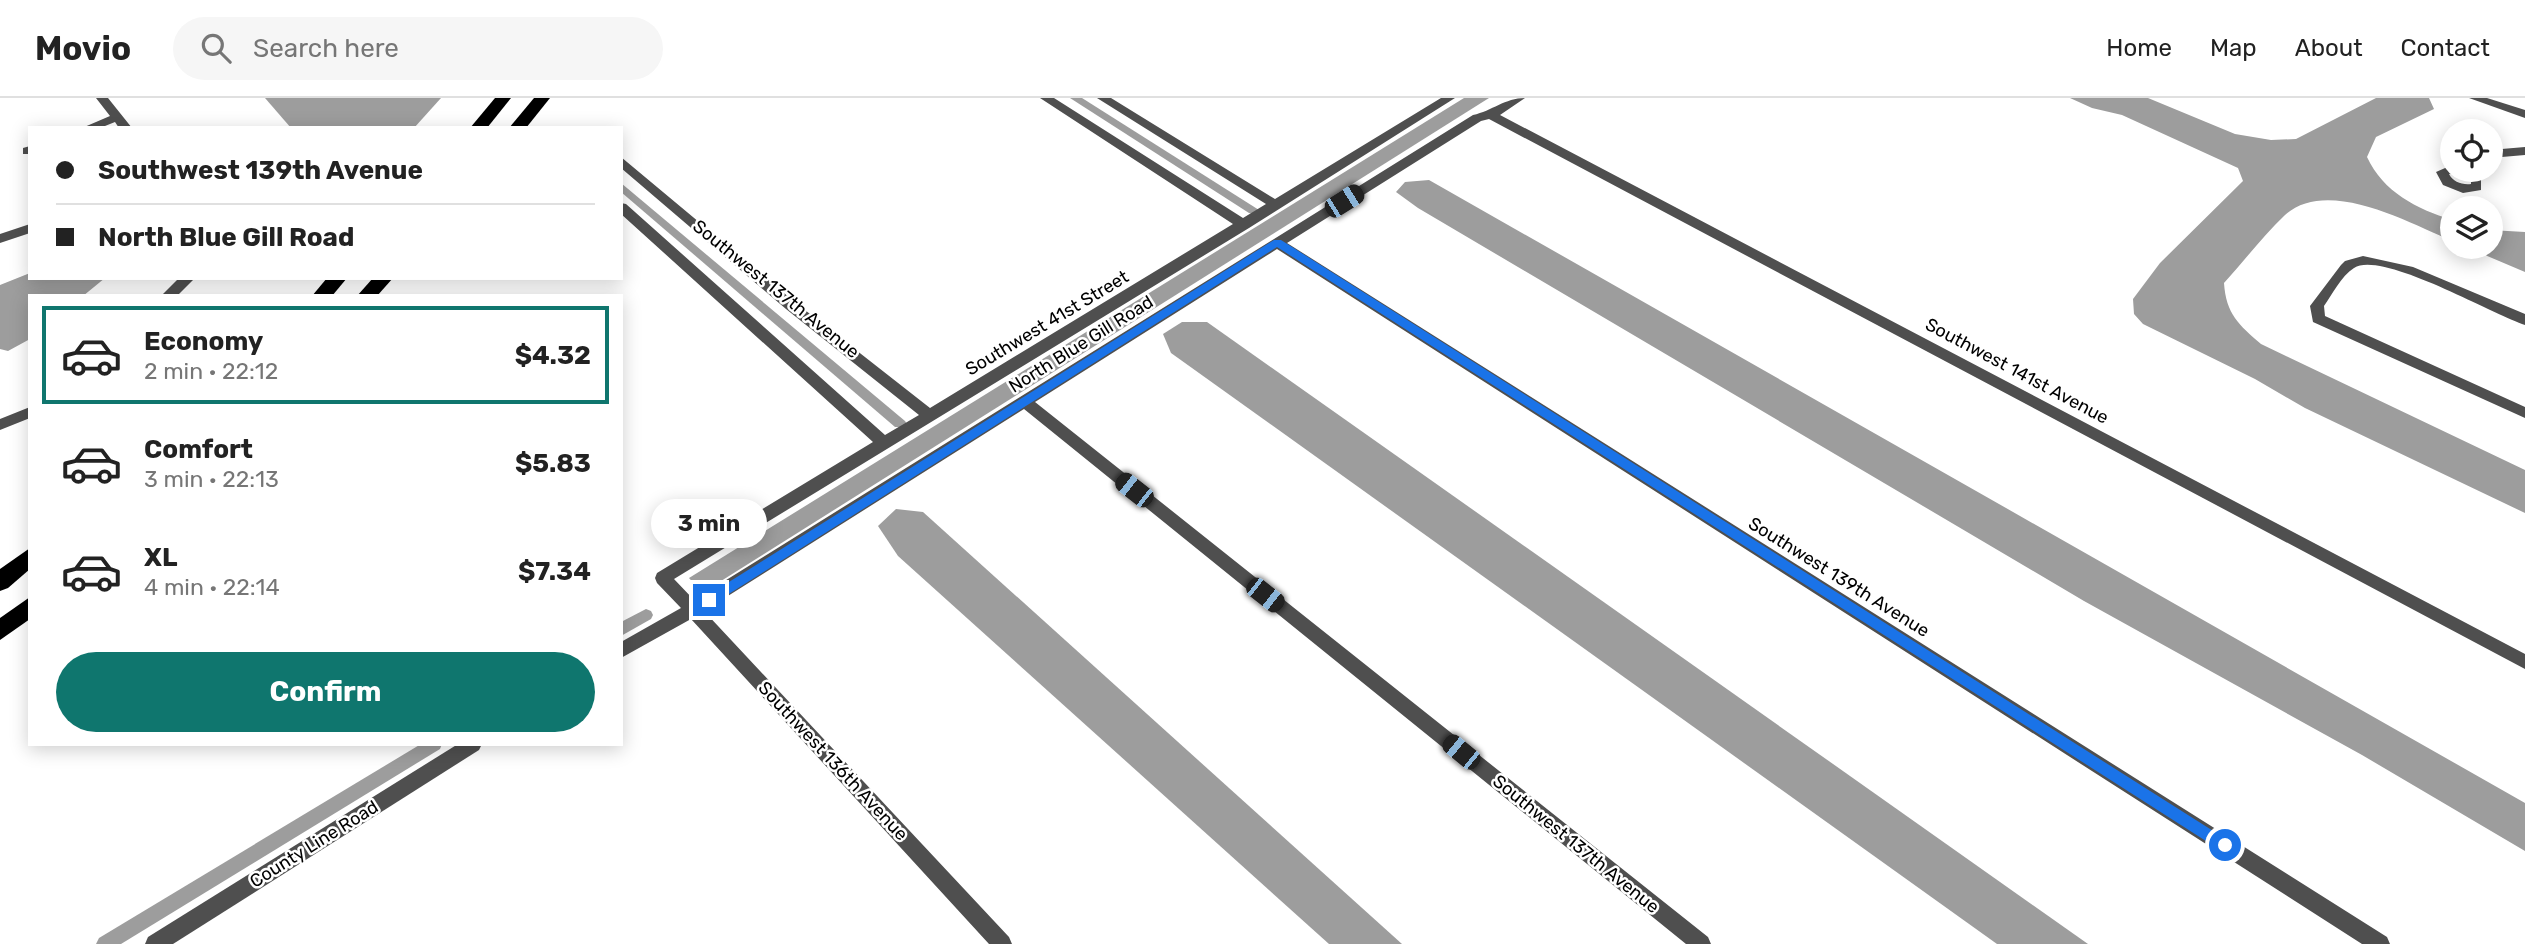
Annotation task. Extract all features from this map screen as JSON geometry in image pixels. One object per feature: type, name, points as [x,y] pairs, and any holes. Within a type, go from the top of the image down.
[{"type":"highway","points":[[480,126],[503,98]]},
{"type":"highway","points":[[519,126],[542,98]]},
{"type":"highway","points":[[323,294],[336,280]]},
{"type":"highway","points":[[368,294],[382,280]]},
{"type":"highway","points":[[0,582],[28,558]]},
{"type":"highway","points":[[0,631],[28,608]]},
{"type":"street","points":[[102,98],[124,126]]},
{"type":"street","points":[[1046,98],[1244,225]]},
{"type":"street","points":[[1103,98],[1276,205]]},
{"type":"street","name":"Southwest 41st Street","points":[[663,578],[1449,98]]},
{"type":"street","name":"North Blue Gill Road","points":[[692,609],[1477,118],[1491,115],[1518,98]]},
{"type":"street","points":[[2475,98],[2525,114]]},
{"type":"street","name":"Southwest 141st Avenue","points":[[1491,115],[2525,662]]},
{"type":"street","points":[[93,126],[117,117]]},
{"type":"street","points":[[2503,153],[2525,152]]},
{"type":"street","name":"Southwest 137th Avenue","points":[[623,163],[790,306],[931,416]]},
{"type":"street","points":[[2446,182],[2463,189],[2477,187],[2477,182]]},
{"type":"street","name":"Southwest 137th Avenue","points":[[623,209],[885,444]]},
{"type":"street","points":[[0,239],[28,229]]},
{"type":"street","name":"Southwest 139th Avenue","points":[[1278,243],[2380,944]]},
{"type":"street","points":[[2525,320],[2392,263],[2366,258],[2351,263],[2317,306],[2318,319],[2525,414]]},
{"type":"street","points":[[170,294],[186,280]]},
{"type":"street","name":"Southwest 137th Avenue","points":[[1024,402],[1701,944]]},
{"type":"street","points":[[2,424],[28,413]]},
{"type":"street","name":"Southwest 136th Avenue","points":[[663,578],[1002,944]]},
{"type":"street","points":[[623,650],[692,609]]},
{"type":"street","name":"County Line Road","points":[[155,944],[470,746]]},
{"type":"shaded area","points":[[265,98],[441,98],[416,126],[289,126]]},
{"type":"shaded area","points":[[1464,98],[1489,98],[702,593],[689,578]]},
{"type":"shaded area","points":[[2070,98],[2148,98],[2235,134],[2271,140],[2296,139],[2376,98],[2429,98],[2434,109],[2376,137],[2367,157],[2382,180],[2402,198],[2440,215],[2440,236],[2368,207],[2323,200],[2302,204],[2277,223],[2224,283],[2225,294],[2235,318],[2261,344],[2525,470],[2525,513],[2305,408],[2255,379],[2143,324],[2134,314],[2133,299],[2160,263],[2243,181],[2238,168],[2122,115],[2092,108]]},
{"type":"shaded area","points":[[1429,180],[2525,803],[2525,851],[2362,755],[2084,601],[1418,208],[1396,192],[1405,182]]},
{"type":"shaded area","points":[[2503,231],[2525,232],[2525,272],[2494,259],[2503,259]]},
{"type":"shaded area","points":[[28,274],[28,280],[103,280],[85,294],[28,294],[28,340],[8,351],[0,349],[0,285]]},
{"type":"shaded area","points":[[1182,322],[1207,322],[2088,944],[1997,944],[1171,353],[1163,334]]},
{"type":"shaded area","points":[[896,509],[923,512],[1402,944],[1329,944],[898,556],[878,526]]},
{"type":"waterway","points":[[1075,98],[1253,210]]},
{"type":"waterway","points":[[623,188],[900,424]]},
{"type":"waterway","points":[[623,629],[646,615]]},
{"type":"waterway","points":[[105,944],[431,746]]},
{"type":"route","points":[[709,600],[1278,243],[2225,845]]}]
